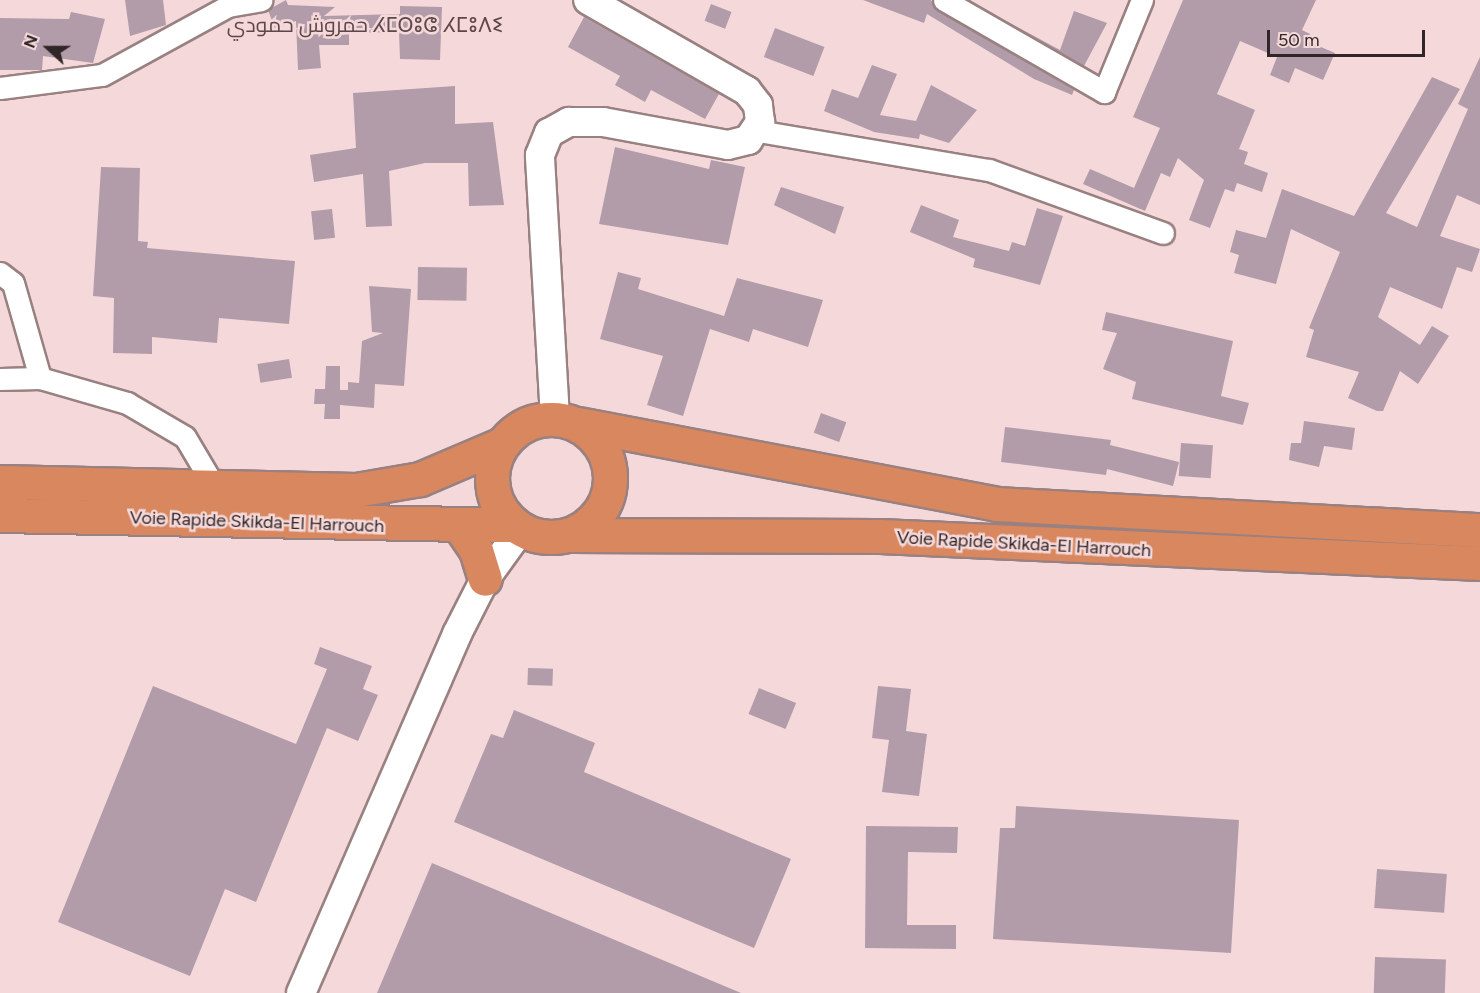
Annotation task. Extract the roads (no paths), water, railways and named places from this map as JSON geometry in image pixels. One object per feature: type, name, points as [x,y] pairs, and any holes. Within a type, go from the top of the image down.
[{"type":"highway","name":"Voie Rapide Skikda-El Harrouch","points":[[0,482],[388,486],[445,470],[502,444],[517,429],[567,421],[996,504],[1480,530]]},
{"type":"highway","points":[[567,421],[597,439],[608,459],[611,483],[604,506],[589,524],[568,535]]},
{"type":"highway","points":[[502,444],[492,486],[517,527]]},
{"type":"highway","name":"Voie Rapide Skikda-El Harrouch","points":[[0,515],[517,527],[536,536],[880,536],[1480,563]]},
{"type":"highway","points":[[459,525],[477,550],[485,579]]},
{"type":"street","points":[[0,88],[102,75],[228,6],[261,0]]},
{"type":"street","points":[[588,0],[747,90],[758,105],[758,131]]},
{"type":"street","points":[[944,0],[1104,92],[1142,0]]},
{"type":"street","points":[[567,421],[540,155],[549,133],[569,122],[603,122],[728,145],[758,131],[989,170],[1163,233]]},
{"type":"street","points":[[0,273],[13,284],[40,378]]},
{"type":"street","points":[[0,379],[40,378],[103,394],[152,417],[185,437],[214,486]]},
{"type":"street","points":[[301,993],[485,579],[517,527]]},
{"type":"district","name":"حمروش حمودي ⵃⵎⵔⵓⵛ ⵃⵎⵓⴷⵉ","points":[[365,25]]}]
